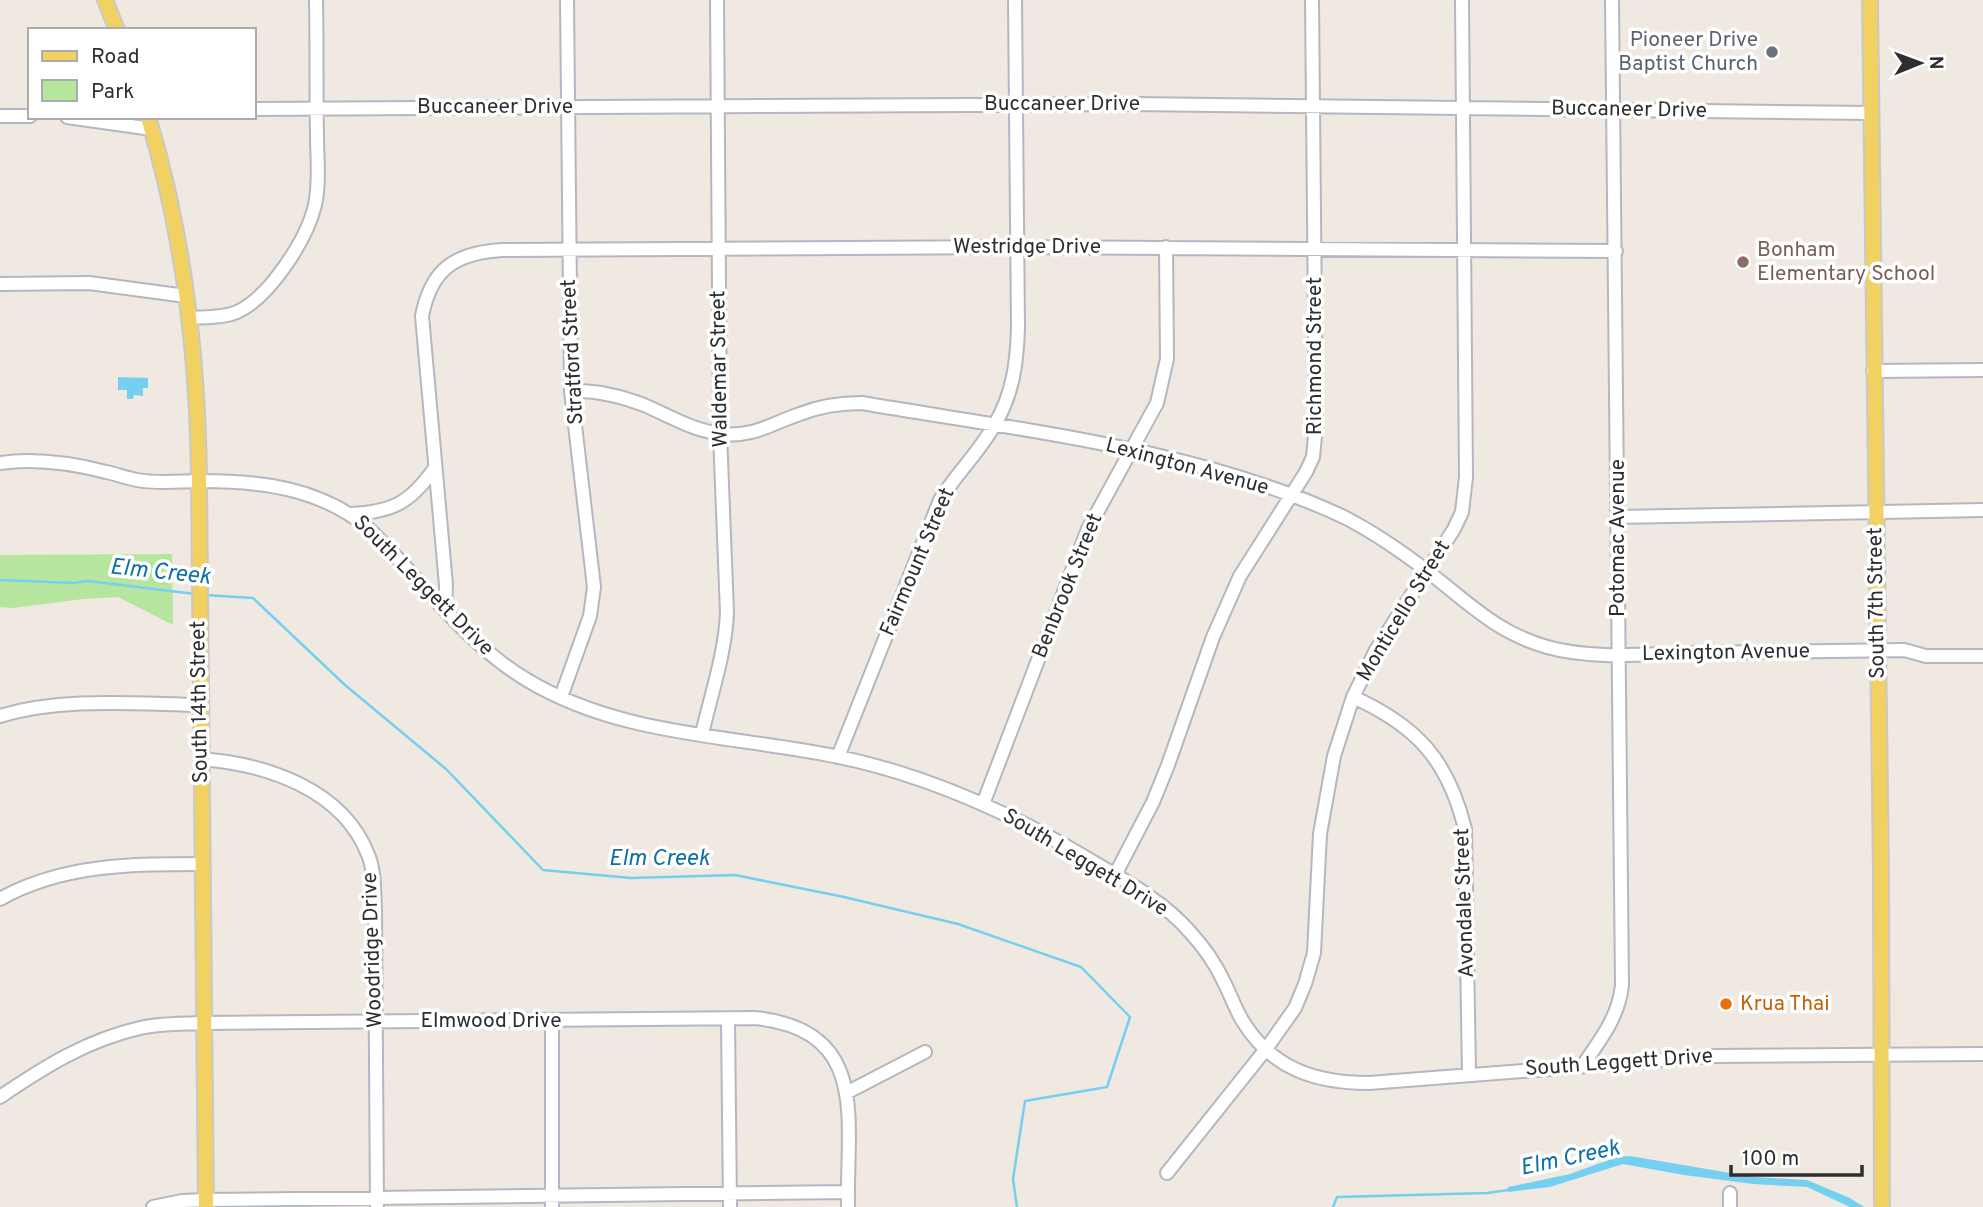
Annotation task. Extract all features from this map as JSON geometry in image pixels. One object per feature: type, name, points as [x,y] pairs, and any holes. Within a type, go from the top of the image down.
[{"type":"main road","points":[[105,0],[116,28]]},
{"type":"main road","name":"South 7th Street","points":[[1870,0],[1882,1207]]},
{"type":"main road","name":"South 14th Street","points":[[150,123],[174,221],[190,318],[196,390],[206,1204]]},
{"type":"street","points":[[190,318],[236,312],[251,303],[271,283],[302,238],[311,216],[317,193],[316,0]]},
{"type":"street","name":"Stratford Street","points":[[561,697],[590,616],[594,587],[571,391],[567,0]]},
{"type":"street","name":"Waldemar Street","points":[[702,734],[726,634],[727,613],[720,434],[717,0]]},
{"type":"street","name":"Fairmount Street","points":[[838,757],[940,500],[995,425],[1007,399],[1016,368],[1018,328],[1015,0]]},
{"type":"street","name":"Richmond Street","points":[[1115,875],[1153,802],[1213,637],[1240,576],[1313,457],[1316,440],[1312,0]]},
{"type":"street","name":"Monticello Street","points":[[1167,1173],[1266,1049],[1295,1008],[1314,953],[1320,834],[1334,756],[1353,697],[1376,650],[1454,529],[1462,512],[1462,0]]},
{"type":"street","name":"Potomac Avenue","points":[[1583,1065],[1609,1027],[1620,1004],[1622,985],[1612,0]]},
{"type":"street","name":"Buccaneer Drive","points":[[256,109],[1016,104],[1870,113]]},
{"type":"street","points":[[0,116],[28,116]]},
{"type":"street","points":[[95,119],[150,123]]},
{"type":"street","name":"Westridge Drive","points":[[434,469],[422,316],[426,294],[442,271],[453,262],[484,251],[1017,247],[1616,251]]},
{"type":"street","name":"Benbrook Street","points":[[983,803],[1088,529],[1157,403],[1167,359],[1166,247]]},
{"type":"street","points":[[0,284],[89,283],[186,296]]},
{"type":"street","points":[[1873,371],[1983,370]]},
{"type":"street","name":"Lexington Avenue","points":[[571,391],[588,390],[641,404],[689,426],[736,435],[769,428],[799,414],[832,405],[863,403],[1132,450],[1228,474],[1344,517],[1426,570],[1487,620],[1521,638],[1562,650],[1619,655],[1904,650],[1926,656],[1983,656]]},
{"type":"street","name":"South Leggett Drive","points":[[0,464],[46,461],[86,467],[137,480],[237,481],[297,490],[351,514],[382,541],[475,641],[525,680],[561,697],[623,721],[838,757],[907,776],[983,803],[1028,825],[1115,875],[1169,911],[1191,933],[1223,978],[1240,1018],[1255,1040],[1284,1065],[1318,1079],[1369,1083],[1724,1055],[1983,1054]]},
{"type":"street","points":[[351,514],[379,511],[405,501],[415,494],[434,469]]},
{"type":"street","points":[[434,469],[446,585],[445,609]]},
{"type":"street","points":[[1617,517],[1983,510]]},
{"type":"street","name":"Avondale Street","points":[[1353,697],[1382,710],[1403,724],[1438,761],[1459,804],[1465,829],[1469,1074]]},
{"type":"street","points":[[0,716],[38,707],[200,705]]},
{"type":"street","name":"Woodridge Drive","points":[[201,759],[257,767],[293,780],[337,810],[360,838],[370,857],[374,881],[377,1203]]},
{"type":"street","points":[[0,899],[87,868],[137,863],[202,864]]},
{"type":"street","points":[[729,1019],[730,1200]]},
{"type":"street","name":"Elmwood Drive","points":[[0,1097],[50,1063],[105,1038],[142,1028],[204,1023],[775,1020],[790,1023],[808,1032],[832,1054],[844,1076],[848,1207]]},
{"type":"street","points":[[552,1021],[552,1202]]},
{"type":"street","points":[[846,1093],[925,1052]]},
{"type":"street","points":[[153,1207],[182,1201],[206,1204],[730,1200],[848,1192]]},
{"type":"street","points":[[1730,1193],[1730,1207]]},
{"type":"green space","points":[[172,554],[173,625],[118,597],[0,607],[0,555]]},
{"type":"water","points":[[118,377],[148,378],[148,388],[143,388],[143,396],[134,395],[133,399],[127,399],[127,390],[118,390]]},
{"type":"water","points":[[1630,1156],[1754,1177],[1807,1180],[1850,1198],[1864,1207],[1850,1207],[1807,1187],[1753,1184],[1623,1164],[1550,1187],[1508,1192],[1508,1187],[1570,1174],[1617,1157]]},
{"type":"waterway","name":"Elm Creek","points":[[0,580],[73,583],[88,581],[195,594]]},
{"type":"waterway","name":"Elm Creek","points":[[205,595],[253,598],[345,685],[446,769],[543,870],[631,878],[735,875],[958,924],[1081,967],[1130,1017],[1107,1087],[1025,1101],[1013,1179],[1017,1207]]},
{"type":"waterway","name":"Elm Creek","points":[[1333,1207],[1337,1197],[1487,1193],[1508,1190]]},
{"type":"place","name":"Pioneer Drive Baptist Church","points":[[1772,52]]},
{"type":"place","name":"Bonham Elementary School","points":[[1743,262]]},
{"type":"place","name":"Krua Thai","points":[[1726,1004]]}]
